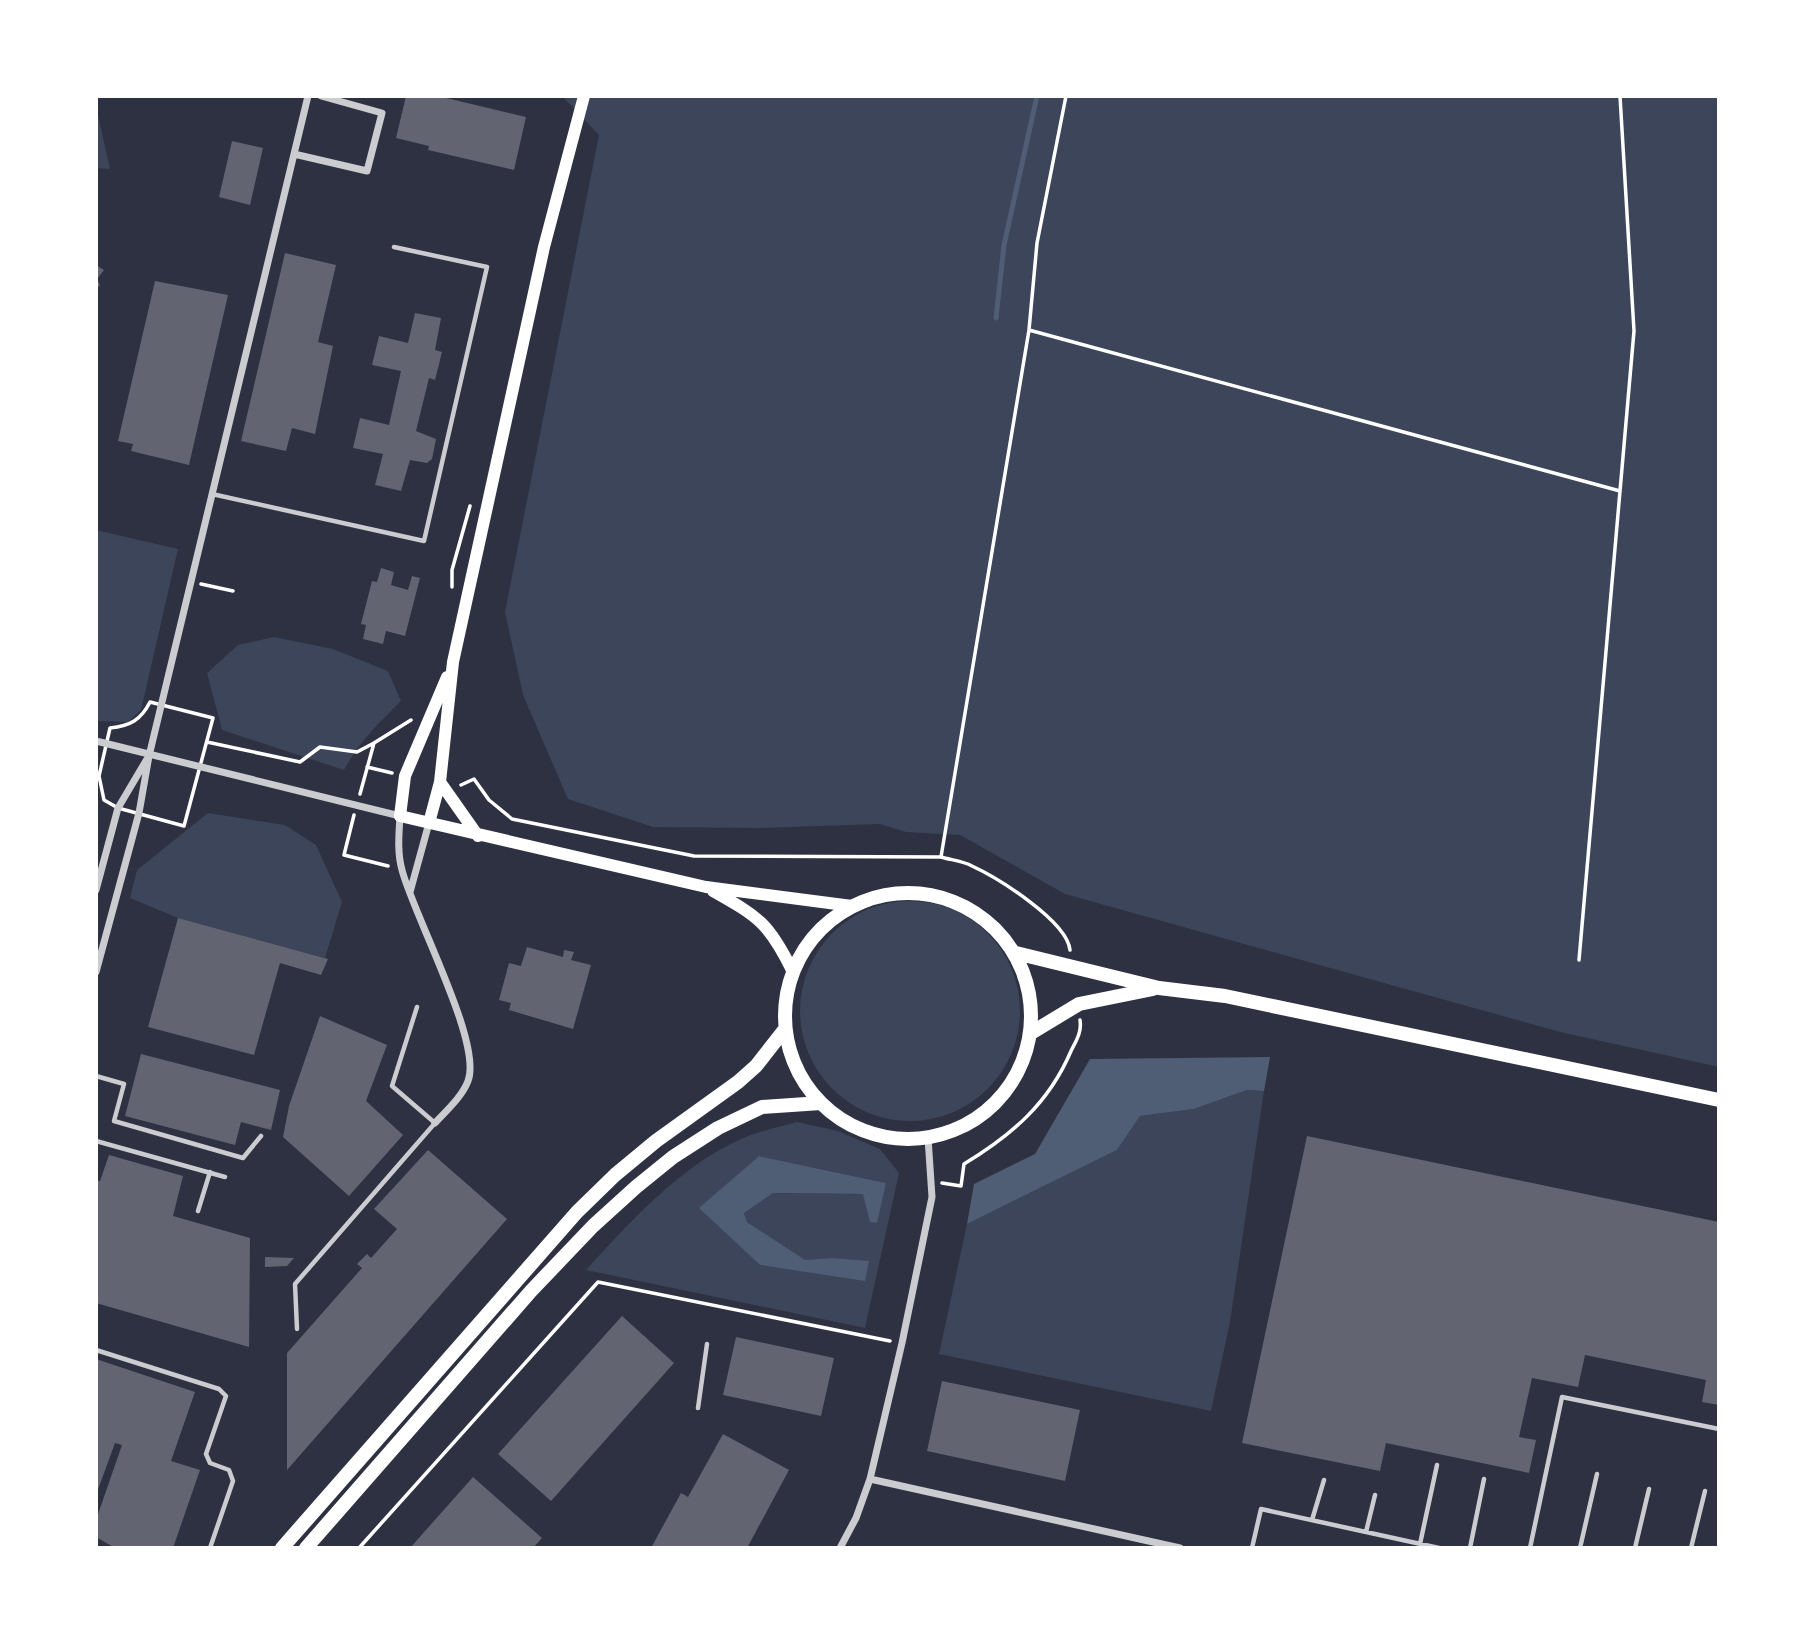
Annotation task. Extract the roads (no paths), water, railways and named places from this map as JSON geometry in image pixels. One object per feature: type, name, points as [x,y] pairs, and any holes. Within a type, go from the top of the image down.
[{"type":"main road","points":[[429,823],[439,782],[453,663],[544,247],[584,96]]},
{"type":"main road","points":[[453,663],[405,776],[400,816],[706,887],[852,906]]},
{"type":"main road","points":[[439,782],[478,836]]},
{"type":"main road","points":[[706,887],[758,917],[774,933],[793,972]]},
{"type":"main road","points":[[925,893],[961,903],[992,924],[1016,953],[1030,992],[1031,1033],[1019,1070],[996,1102],[965,1125],[928,1138],[904,1139],[859,1129],[821,1103],[797,1069],[785,1029],[786,1000],[793,972],[807,945],[827,923],[852,906],[887,894],[925,893]]},
{"type":"main road","points":[[1016,953],[1160,988],[1225,996],[1719,1100]]},
{"type":"main road","points":[[1031,1033],[1079,1004],[1160,988]]},
{"type":"main road","points":[[282,1548],[577,1212],[615,1175],[656,1141],[738,1082],[756,1066],[785,1029]]},
{"type":"main road","points":[[306,1548],[531,1291],[593,1226],[636,1187],[673,1157],[718,1128],[762,1107],[821,1103]]},
{"type":"street","points":[[96,972],[139,813],[149,756],[308,96]]},
{"type":"street","points":[[294,154],[367,171],[382,113],[321,96]]},
{"type":"street","points":[[96,741],[400,816],[398,846],[402,870],[458,1017],[471,1066],[469,1081],[435,1123]]},
{"type":"street","points":[[96,890],[118,808],[149,756]]},
{"type":"street","points":[[410,893],[429,823]]},
{"type":"street","points":[[840,1548],[856,1518],[870,1479],[902,1343],[932,1197],[928,1138]]},
{"type":"street","points":[[870,1479],[1180,1548]]},
{"type":"lane","points":[[212,494],[424,541],[487,267],[394,247]]},
{"type":"lane","points":[[297,1329],[295,1284],[435,1123],[393,1086],[417,1007]]},
{"type":"lane","points":[[96,1076],[124,1084],[114,1121],[243,1158],[261,1136]]},
{"type":"lane","points":[[96,1142],[225,1177]]},
{"type":"lane","points":[[198,1210],[209,1172]]},
{"type":"lane","points":[[698,1408],[707,1344]]},
{"type":"lane","points":[[96,1350],[219,1389],[226,1396],[206,1454],[211,1462],[229,1470],[233,1480],[209,1548]]},
{"type":"lane","points":[[1530,1548],[1562,1396],[1719,1429]]},
{"type":"lane","points":[[1420,1544],[1437,1465]]},
{"type":"lane","points":[[1580,1548],[1597,1474]]},
{"type":"lane","points":[[1312,1520],[1324,1479]]},
{"type":"lane","points":[[1470,1548],[1484,1479]]},
{"type":"lane","points":[[1635,1548],[1649,1489]]},
{"type":"lane","points":[[1691,1548],[1705,1491]]},
{"type":"lane","points":[[1366,1532],[1375,1495]]},
{"type":"lane","points":[[1252,1548],[1261,1509],[1439,1548]]},
{"type":"waterway","points":[[996,318],[1004,245],[1037,96]]}]
